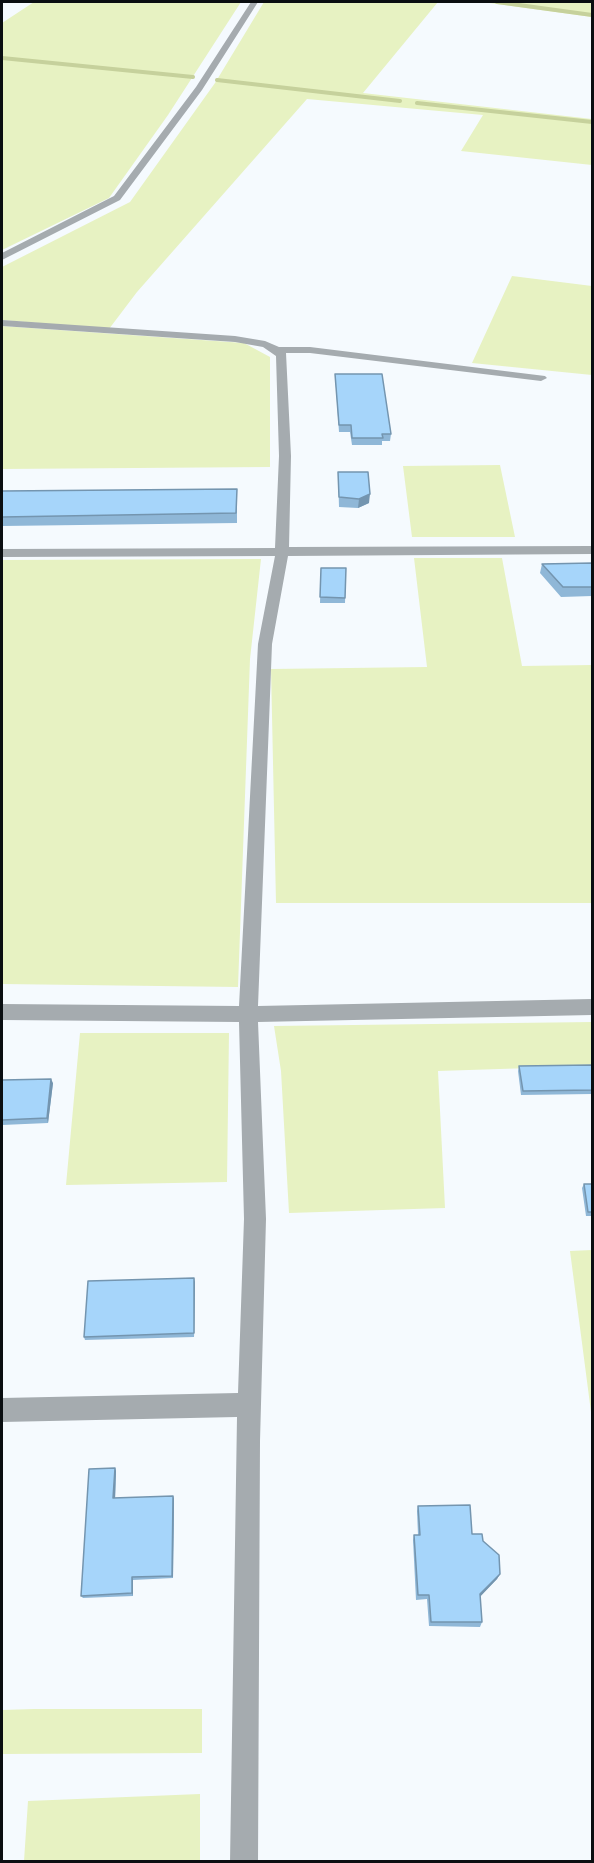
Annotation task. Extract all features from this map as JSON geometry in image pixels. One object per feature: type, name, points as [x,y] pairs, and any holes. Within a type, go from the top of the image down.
[{"type":"street","points":[[2,258],[117,198],[199,88],[254,2]]},
{"type":"street","points":[[2,323],[235,339],[265,344],[278,350],[310,350],[541,378]]},
{"type":"street","points":[[244,1862],[249,1405],[255,1219],[248,1014],[265,644],[282,552],[284,373],[282,355],[278,350]]},
{"type":"street","points":[[2,553],[592,550]]},
{"type":"street","points":[[2,1012],[248,1014],[592,1007]]},
{"type":"street","points":[[2,1410],[249,1405]]},
{"type":"green space","points":[[34,2],[241,2],[168,115],[109,198],[2,250],[2,23]]},
{"type":"green space","points":[[264,2],[438,2],[363,93],[592,119],[592,165],[461,151],[483,115],[307,99],[137,292],[109,329],[2,320],[2,267],[130,202],[215,83]]},
{"type":"green space","points":[[482,2],[592,2],[592,17]]},
{"type":"green space","points":[[512,276],[592,286],[592,375],[472,363]]},
{"type":"green space","points":[[2,326],[244,343],[270,357],[270,467],[2,469]]},
{"type":"green space","points":[[500,465],[515,537],[412,537],[403,466]]},
{"type":"green space","points":[[414,558],[502,558],[522,666],[592,665],[592,903],[276,903],[271,669],[427,667]]},
{"type":"green space","points":[[261,559],[250,659],[238,987],[2,984],[2,560]]},
{"type":"green space","points":[[592,1022],[592,1066],[438,1071],[445,1208],[289,1213],[281,1071],[274,1026]]},
{"type":"green space","points":[[80,1033],[229,1033],[227,1182],[66,1185]]},
{"type":"green space","points":[[592,1250],[592,1412],[591,1412],[570,1251]]},
{"type":"green space","points":[[202,1709],[202,1753],[2,1754],[2,1710]]},
{"type":"green space","points":[[200,1794],[200,1861],[24,1861],[28,1801]]},
{"type":"building","points":[[335,374],[382,374],[391,434],[382,434],[383,438],[352,438],[351,425],[339,425]]},
{"type":"building","points":[[338,472],[368,472],[370,494],[359,499],[339,497]]},
{"type":"building","points":[[237,489],[236,513],[2,517],[2,491]]},
{"type":"building","points":[[592,563],[592,587],[563,587],[542,564]]},
{"type":"building","points":[[321,568],[346,568],[345,598],[320,597]]},
{"type":"building","points":[[592,1065],[592,1090],[523,1091],[519,1066]]},
{"type":"building","points":[[51,1079],[47,1118],[2,1120],[2,1080]]},
{"type":"building","points":[[584,1184],[592,1184],[592,1212],[588,1212]]},
{"type":"building","points":[[194,1278],[194,1333],[84,1337],[88,1281]]},
{"type":"building","points":[[115,1468],[113,1498],[173,1496],[172,1576],[132,1577],[132,1593],[81,1596],[89,1469]]},
{"type":"building","points":[[470,1505],[472,1534],[482,1534],[483,1541],[499,1555],[500,1574],[480,1594],[482,1622],[431,1622],[429,1595],[418,1595],[414,1535],[420,1535],[418,1506]]},
{"type":"waterway","points":[[497,2],[592,15]]},
{"type":"waterway","points":[[2,58],[193,77]]},
{"type":"waterway","points":[[217,80],[400,101]]},
{"type":"waterway","points":[[417,103],[592,122]]}]
